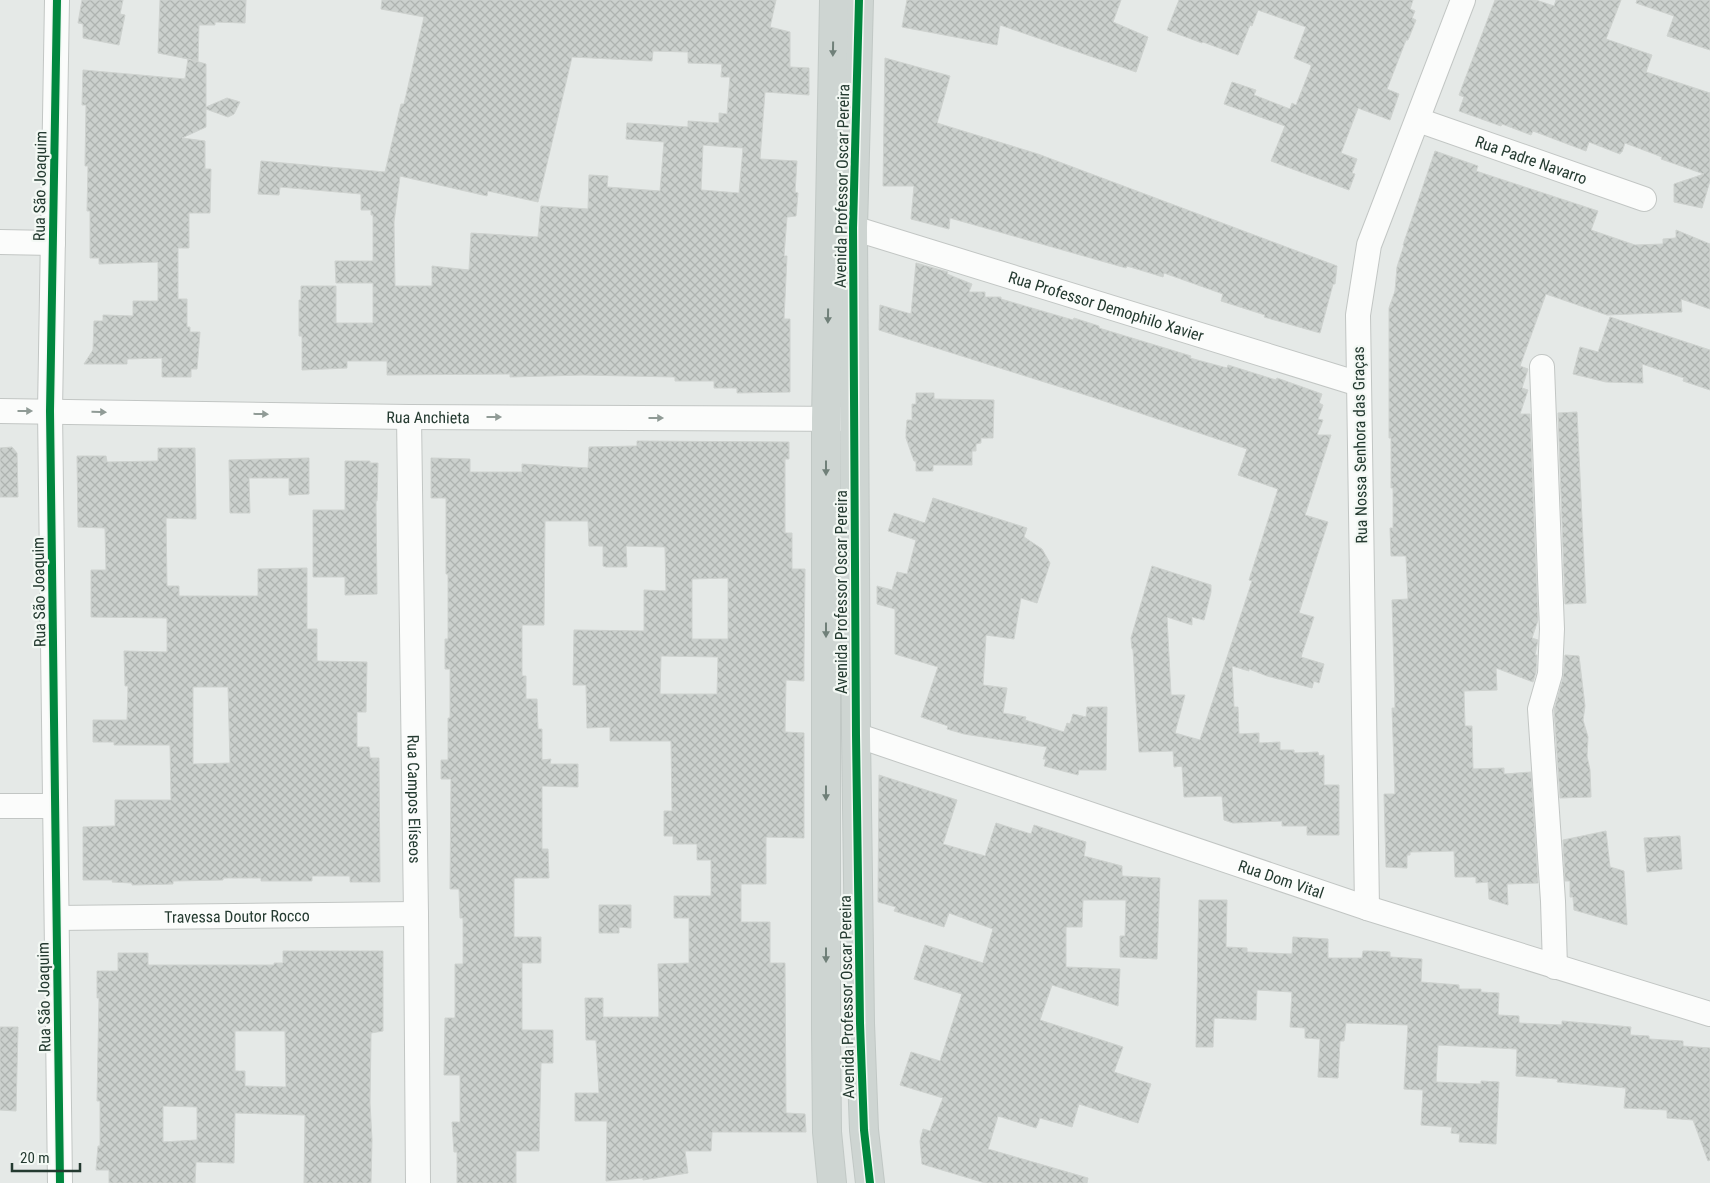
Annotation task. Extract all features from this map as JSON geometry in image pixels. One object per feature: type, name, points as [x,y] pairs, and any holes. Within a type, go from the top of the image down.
[{"type":"main road","name":"Avenida Professor Oscar Pereira","points":[[832,1183],[827,1132],[826,1029],[826,419],[834,0]]},
{"type":"main road","name":"Avenida Professor Oscar Pereira","points":[[859,0],[853,228],[856,735],[860,1023],[864,1130],[870,1183]]},
{"type":"street","name":"Rua São Joaquim","points":[[57,0],[50,411],[60,1183]]},
{"type":"street","name":"Rua Nossa Senhora das Graças","points":[[1367,908],[1358,315],[1368,244],[1464,0]]},
{"type":"street","name":"Rua Padre Navarro","points":[[1418,120],[1644,199]]},
{"type":"street","name":"Rua Professor Demophilo Xavier","points":[[853,228],[1359,384]]},
{"type":"street","points":[[0,242],[53,242]]},
{"type":"street","points":[[1542,367],[1552,629],[1550,674],[1540,709],[1553,901],[1555,966]]},
{"type":"street","name":"Rua Anchieta","points":[[0,411],[854,419]]},
{"type":"street","name":"Rua Campos Elíseos","points":[[409,416],[418,1183]]},
{"type":"street","name":"Rua Dom Vital","points":[[856,735],[1367,908],[1710,1014]]},
{"type":"street","points":[[0,806],[56,806]]},
{"type":"street","name":"Travessa Doutor Rocco","points":[[57,918],[416,914]]},
{"type":"building","points":[[82,0],[123,0],[120,14],[125,15],[119,45],[83,38],[83,24],[78,23]]},
{"type":"building","points":[[160,0],[246,0],[245,23],[215,22],[215,25],[199,25],[198,62],[206,64],[206,107],[227,98],[240,102],[234,114],[228,117],[206,109],[206,127],[182,138],[205,141],[205,169],[211,169],[210,213],[189,213],[189,248],[178,248],[178,299],[187,299],[187,327],[190,327],[190,332],[200,332],[197,369],[191,369],[191,377],[162,377],[162,358],[127,359],[127,364],[84,364],[93,350],[94,321],[103,321],[103,315],[133,316],[133,301],[158,301],[158,262],[99,264],[99,258],[90,258],[90,211],[87,211],[88,166],[85,166],[86,105],[82,105],[83,70],[185,79],[188,59],[158,53]]},
{"type":"building","points":[[382,0],[776,0],[770,27],[790,32],[790,67],[809,68],[809,95],[765,92],[760,159],[797,161],[795,192],[798,193],[796,216],[787,217],[784,256],[787,256],[784,319],[790,319],[790,392],[737,393],[737,388],[714,388],[714,381],[675,381],[675,377],[583,375],[510,377],[510,374],[387,375],[387,361],[347,361],[347,368],[302,370],[302,336],[299,336],[301,286],[336,286],[336,323],[373,323],[373,283],[336,283],[335,261],[373,261],[373,215],[371,215],[371,210],[361,210],[361,194],[280,187],[279,195],[258,194],[261,161],[385,172],[401,104],[404,104],[424,17],[381,9]],"holes":[[[653,51],[688,52],[688,63],[722,64],[721,77],[730,77],[727,114],[719,113],[719,123],[688,121],[688,127],[627,123],[626,139],[664,142],[660,191],[607,187],[608,176],[589,175],[588,209],[541,206],[538,237],[471,233],[469,270],[432,266],[432,286],[395,286],[394,222],[400,176],[487,196],[488,191],[538,202],[572,57],[652,61]],[[703,145],[743,148],[739,193],[701,190]]]},
{"type":"building","points":[[907,0],[1121,0],[1113,22],[1148,37],[1136,72],[1000,25],[997,45],[902,27]]},
{"type":"building","points":[[1179,0],[1413,0],[1410,9],[1415,11],[1412,18],[1416,20],[1387,89],[1399,94],[1390,120],[1358,108],[1341,153],[1357,159],[1352,173],[1355,174],[1349,190],[1271,161],[1285,126],[1224,104],[1232,82],[1256,90],[1254,95],[1290,109],[1292,103],[1296,105],[1311,67],[1311,65],[1294,58],[1306,27],[1258,10],[1238,55],[1167,30]]},
{"type":"building","points":[[1495,0],[1536,0],[1554,6],[1556,0],[1621,0],[1606,39],[1652,55],[1646,72],[1710,93],[1710,181],[1702,208],[1674,202],[1674,184],[1704,174],[1661,159],[1662,157],[1625,143],[1620,154],[1589,142],[1586,151],[1533,131],[1531,135],[1459,111],[1464,97],[1459,95]]},
{"type":"building","points":[[1637,0],[1710,0],[1710,50],[1667,36],[1674,16],[1636,3]]},
{"type":"building","points":[[885,58],[950,76],[937,123],[1038,154],[1337,266],[1335,284],[1333,284],[1320,333],[1264,317],[1265,315],[1221,301],[1223,294],[1164,273],[1163,277],[1127,266],[1126,268],[950,218],[949,229],[911,219],[914,186],[883,186]]},
{"type":"building","points":[[1435,151],[1478,166],[1476,171],[1598,211],[1591,230],[1635,245],[1663,244],[1663,239],[1676,238],[1676,230],[1710,244],[1710,309],[1681,299],[1682,312],[1607,315],[1546,294],[1520,366],[1528,369],[1522,388],[1528,390],[1520,414],[1530,414],[1538,620],[1532,638],[1538,640],[1535,655],[1537,655],[1536,672],[1533,682],[1496,668],[1497,690],[1464,691],[1465,726],[1472,726],[1473,769],[1504,768],[1504,774],[1531,772],[1538,883],[1507,884],[1508,905],[1489,899],[1488,882],[1476,883],[1476,877],[1455,877],[1454,851],[1410,852],[1410,855],[1407,855],[1407,868],[1386,867],[1384,794],[1395,794],[1392,708],[1395,708],[1392,600],[1408,599],[1406,556],[1391,556],[1390,528],[1393,528],[1393,488],[1391,488],[1391,438],[1389,438],[1389,308],[1395,291],[1397,267],[1403,245]]},
{"type":"building","points":[[916,263],[948,272],[947,274],[972,284],[969,292],[985,292],[985,297],[1001,297],[1001,299],[1073,320],[1074,318],[1099,326],[1099,328],[1191,356],[1190,358],[1227,368],[1228,365],[1276,380],[1277,378],[1322,394],[1319,403],[1323,405],[1318,419],[1323,420],[1317,435],[1331,435],[1305,515],[1328,522],[1299,613],[1314,617],[1301,657],[1324,664],[1319,683],[1314,681],[1312,688],[1267,676],[1249,669],[1249,671],[1232,666],[1234,707],[1238,707],[1239,734],[1259,733],[1259,743],[1280,742],[1280,750],[1294,750],[1294,753],[1318,752],[1319,756],[1324,755],[1324,785],[1339,785],[1339,835],[1307,835],[1307,826],[1282,826],[1282,821],[1233,823],[1224,820],[1222,796],[1184,797],[1182,766],[1174,767],[1173,751],[1139,752],[1131,638],[1152,566],[1211,585],[1204,620],[1192,617],[1192,625],[1167,617],[1171,695],[1185,695],[1175,733],[1200,740],[1252,581],[1249,580],[1278,489],[1238,475],[1247,449],[1092,397],[879,330],[880,305],[911,314]]},
{"type":"building","points":[[1610,317],[1710,350],[1710,390],[1683,381],[1684,378],[1642,364],[1643,383],[1606,382],[1573,374],[1580,347],[1598,352]]},
{"type":"building","points":[[916,393],[934,393],[934,399],[994,400],[993,438],[981,438],[981,443],[976,444],[976,451],[972,451],[972,465],[933,465],[933,471],[916,471],[916,461],[914,461],[906,438],[906,432],[907,420],[912,420],[912,404],[916,404]]},
{"type":"building","points":[[1577,412],[1586,603],[1565,604],[1558,413]]},
{"type":"building","points":[[637,441],[789,442],[789,459],[785,459],[785,533],[792,533],[792,569],[805,569],[804,681],[786,680],[785,732],[804,733],[804,838],[766,837],[766,884],[741,884],[741,922],[770,922],[770,963],[785,963],[786,1113],[805,1114],[806,1132],[712,1132],[711,1151],[685,1151],[688,1173],[643,1180],[643,1178],[606,1181],[607,1121],[575,1121],[575,1093],[599,1093],[596,1040],[586,1040],[585,998],[603,998],[603,1017],[659,1017],[658,964],[689,963],[689,918],[674,918],[674,896],[711,896],[711,860],[697,860],[697,844],[673,844],[673,836],[664,836],[664,811],[672,811],[671,741],[610,741],[610,727],[587,728],[586,685],[573,685],[574,630],[644,631],[644,590],[666,591],[665,547],[626,546],[627,567],[606,567],[603,566],[603,546],[589,546],[588,521],[545,521],[544,625],[522,625],[522,676],[526,676],[526,699],[537,699],[538,729],[542,729],[542,760],[551,759],[550,764],[578,764],[578,787],[542,786],[542,849],[548,849],[549,878],[514,878],[514,937],[541,937],[541,963],[522,963],[522,1030],[553,1030],[553,1063],[541,1063],[539,1151],[516,1151],[516,1183],[457,1183],[457,1152],[454,1152],[452,1122],[460,1122],[460,1075],[444,1075],[445,1018],[455,1018],[455,964],[463,964],[463,918],[460,918],[459,889],[450,889],[451,779],[441,779],[441,760],[448,760],[448,718],[450,718],[450,669],[445,669],[445,639],[448,639],[446,498],[431,498],[431,458],[470,459],[470,472],[522,472],[522,464],[588,468],[589,447],[637,446]],"holes":[[[728,578],[728,639],[692,639],[692,579]],[[661,656],[718,657],[717,694],[660,694]]]},
{"type":"building","points":[[12,447],[17,453],[18,497],[0,497],[0,448]]},
{"type":"building","points":[[158,448],[195,448],[196,519],[166,518],[167,586],[179,586],[179,596],[258,596],[258,569],[307,568],[307,629],[317,629],[317,661],[367,662],[366,712],[357,712],[357,747],[369,747],[370,758],[379,758],[380,882],[350,882],[350,876],[312,876],[312,881],[261,881],[261,878],[223,878],[223,880],[173,881],[173,884],[132,885],[132,883],[112,882],[113,880],[83,880],[83,827],[115,826],[115,800],[171,800],[170,745],[114,745],[114,742],[93,742],[93,720],[127,720],[128,686],[125,686],[124,651],[167,652],[167,618],[91,617],[91,570],[106,570],[105,528],[78,527],[77,456],[106,456],[107,462],[158,461]],"holes":[[[193,687],[228,687],[230,763],[193,764]]]},
{"type":"building","points":[[309,458],[309,494],[289,495],[289,478],[249,478],[250,513],[230,513],[229,460]]},
{"type":"building","points":[[345,461],[370,461],[370,463],[378,463],[376,501],[377,594],[345,595],[345,577],[313,577],[313,510],[345,510]]},
{"type":"building","points":[[933,498],[1027,528],[1024,537],[1042,549],[1050,563],[1037,603],[1021,598],[1014,639],[986,635],[983,685],[1007,688],[1003,713],[1026,717],[1025,720],[1064,732],[1067,723],[1070,724],[1073,714],[1086,717],[1087,707],[1107,707],[1106,770],[1079,770],[1078,775],[1044,766],[1046,759],[1043,759],[1047,747],[964,734],[947,729],[948,726],[921,717],[938,667],[895,654],[895,609],[877,604],[877,586],[892,590],[897,572],[907,574],[916,540],[888,531],[894,513],[925,523]]},
{"type":"building","points":[[1565,655],[1579,656],[1585,706],[1583,720],[1588,737],[1587,756],[1590,770],[1591,797],[1560,798],[1554,710],[1563,678]]},
{"type":"building","points":[[879,775],[957,800],[943,844],[985,856],[996,823],[1031,834],[1034,825],[1086,842],[1084,856],[1122,866],[1122,876],[1160,878],[1157,959],[1120,957],[1120,936],[1125,936],[1126,900],[1083,900],[1082,927],[1066,927],[1066,967],[1120,969],[1118,1006],[1052,985],[1040,1020],[1123,1047],[1114,1072],[1151,1084],[1138,1123],[1079,1104],[1072,1127],[1040,1118],[1036,1128],[998,1116],[988,1149],[1088,1178],[1087,1183],[985,1183],[922,1164],[920,1141],[923,1129],[930,1131],[943,1098],[900,1085],[911,1052],[940,1061],[962,994],[914,979],[925,945],[983,963],[993,929],[949,913],[944,927],[894,911],[896,907],[878,902]]},
{"type":"building","points":[[1606,831],[1610,867],[1624,871],[1627,925],[1574,910],[1573,897],[1570,897],[1570,881],[1565,881],[1563,840]]},
{"type":"building","points":[[1680,836],[1682,869],[1647,872],[1644,838]]},
{"type":"building","points":[[1199,900],[1227,900],[1226,947],[1247,948],[1247,952],[1292,954],[1293,937],[1328,939],[1328,958],[1362,958],[1363,951],[1373,951],[1390,952],[1390,957],[1422,959],[1421,982],[1459,985],[1459,989],[1481,989],[1481,992],[1499,993],[1498,1015],[1519,1016],[1519,1023],[1562,1025],[1562,1021],[1631,1027],[1630,1035],[1649,1036],[1649,1039],[1683,1041],[1683,1046],[1710,1048],[1710,1160],[1708,1161],[1693,1120],[1667,1118],[1667,1110],[1624,1108],[1626,1088],[1557,1082],[1558,1079],[1516,1076],[1517,1049],[1438,1045],[1436,1082],[1481,1084],[1481,1081],[1499,1082],[1496,1144],[1459,1142],[1460,1134],[1451,1133],[1452,1127],[1421,1125],[1423,1090],[1404,1089],[1408,1025],[1346,1023],[1344,1041],[1340,1041],[1338,1078],[1318,1077],[1320,1039],[1305,1038],[1305,1028],[1290,1027],[1292,992],[1257,990],[1256,1020],[1214,1018],[1213,1047],[1196,1047]]},
{"type":"building","points":[[599,905],[631,905],[631,928],[619,927],[619,933],[599,933]]},
{"type":"building","points":[[283,951],[383,951],[383,1031],[371,1033],[371,1183],[304,1183],[305,1115],[235,1113],[234,1163],[196,1162],[195,1183],[109,1183],[109,1170],[96,1170],[98,1146],[100,1146],[100,1101],[97,1101],[99,998],[97,998],[97,971],[118,971],[118,953],[148,953],[148,965],[274,965],[274,963],[283,963]],"holes":[[[235,1031],[285,1031],[286,1087],[245,1086],[245,1071],[235,1071]],[[163,1106],[197,1107],[197,1140],[163,1142]]]},
{"type":"building","points":[[0,1027],[18,1027],[16,1111],[0,1110]]},
{"type":"cycle path","points":[[57,0],[50,411],[60,1183]]},
{"type":"cycle path","points":[[859,0],[853,228],[856,735],[860,1023],[864,1130],[870,1183]]}]
